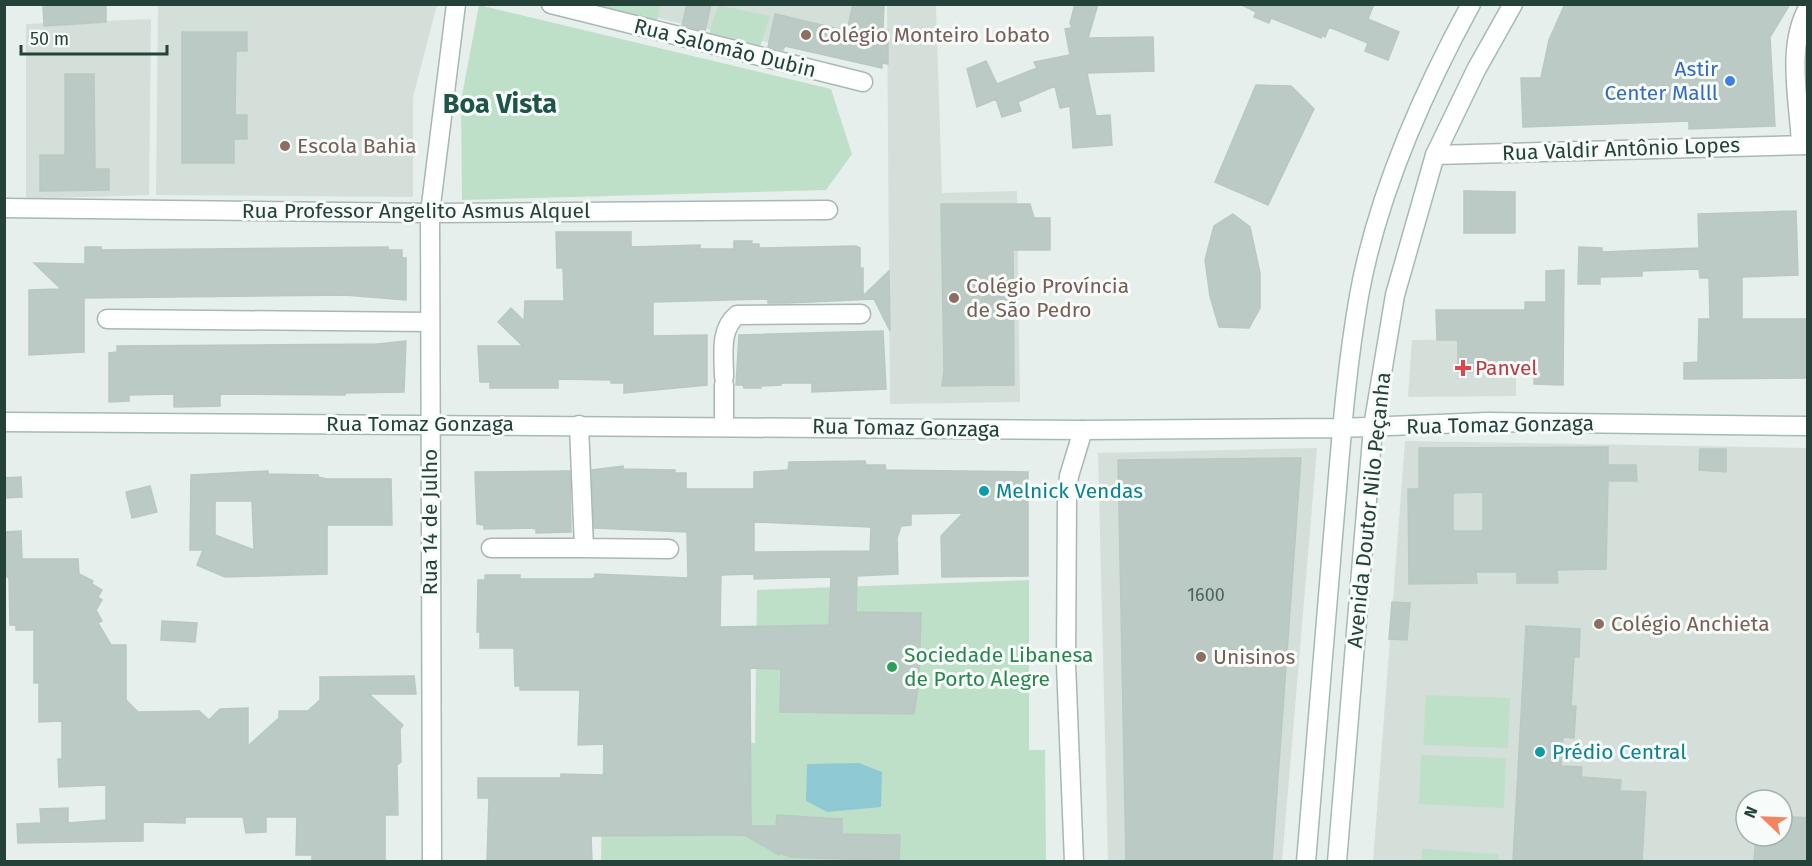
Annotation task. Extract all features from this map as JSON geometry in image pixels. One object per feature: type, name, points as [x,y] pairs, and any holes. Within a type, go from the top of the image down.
[{"type":"street","name":"Rua 14 de Julho","points":[[432,861],[429,213],[456,4]]},
{"type":"street","name":"Rua Salomão Dubin","points":[[551,4],[863,82]]},
{"type":"street","name":"Avenida Doutor Nilo Peçanha","points":[[1306,861],[1341,428],[1359,295],[1383,205],[1408,131],[1444,52],[1471,4]]},
{"type":"street","name":"Avenida Doutor Nilo Peçanha","points":[[1337,861],[1373,427],[1395,295],[1435,155],[1476,70],[1514,4]]},
{"type":"street","points":[[1804,144],[1796,41],[1800,22],[1808,8]]},
{"type":"street","name":"Rua Valdir Antônio Lopes","points":[[1435,155],[1804,144]]},
{"type":"street","name":"Rua Professor Angelito Asmus Alquel","points":[[4,208],[429,213],[828,210]]},
{"type":"street","points":[[724,426],[725,330],[729,321],[737,315],[861,314]]},
{"type":"street","points":[[107,319],[430,322]]},
{"type":"street","name":"Rua Tomaz Gonzaga","points":[[4,422],[1083,430],[1341,428],[1487,422],[1808,426]]},
{"type":"street","points":[[579,425],[584,548]]},
{"type":"street","points":[[1074,861],[1066,664],[1068,496],[1069,476],[1083,430]]},
{"type":"street","points":[[491,548],[669,549]]},
{"type":"shaded area","name":"Escola Bahia","points":[[158,5],[437,5],[413,97],[413,197],[156,195]]},
{"type":"shaded area","name":"Colégio Monteiro Lobato","points":[[598,5],[878,5],[875,66]]},
{"type":"shaded area","name":"Colégio Província de São Pedro","points":[[887,5],[936,5],[942,193],[1017,191],[1020,402],[890,404]]},
{"type":"shaded area","points":[[151,19],[149,195],[26,199],[26,24]]},
{"type":"shaded area","name":"Panvel","points":[[1516,339],[1516,396],[1408,397],[1412,340]]},
{"type":"shaded area","name":"Colégio Anchieta","points":[[1405,441],[1807,448],[1807,861],[1373,862]]},
{"type":"shaded area","name":"Unisinos","points":[[1317,448],[1282,861],[1108,861],[1098,453]]},
{"type":"green space","points":[[583,4],[660,5],[657,21]]},
{"type":"green space","points":[[479,5],[831,89],[852,154],[826,190],[462,200],[461,101]]},
{"type":"green space","points":[[718,5],[770,16],[759,50],[709,34]]},
{"type":"green space","name":"Sociedade Libanesa de Porto Alegre","points":[[1029,580],[1029,750],[1045,750],[1046,861],[601,862],[603,745],[755,743],[757,590]]},
{"type":"green space","points":[[1426,695],[1510,698],[1508,748],[1423,745]]},
{"type":"green space","points":[[1421,755],[1506,758],[1504,808],[1419,804]]},
{"type":"green space","points":[[1422,849],[1499,854],[1499,861],[1422,861]]},
{"type":"water","points":[[859,763],[882,772],[881,807],[827,812],[806,801],[807,764]]},
{"type":"building","points":[[43,4],[106,4],[106,22],[44,26]]},
{"type":"building","points":[[687,4],[711,4],[705,31],[682,25]]},
{"type":"building","points":[[853,4],[884,4],[883,29],[888,30],[888,64],[882,63],[882,68],[785,46],[783,50],[768,47],[775,14],[847,31]]},
{"type":"building","points":[[1075,4],[1098,4],[1088,38],[1153,37],[1154,71],[1087,73],[1096,116],[1110,115],[1112,145],[1073,148],[1070,106],[1060,108],[1055,86],[1018,102],[1021,111],[1002,117],[996,99],[977,107],[967,69],[986,61],[997,84],[1037,68],[1034,62],[1070,55],[1065,29],[1072,28],[1070,23]]},
{"type":"building","points":[[1240,4],[1374,4],[1368,19],[1399,32],[1388,60],[1365,51],[1368,43],[1329,27],[1325,37],[1322,35],[1321,38],[1271,18],[1269,23],[1254,17],[1256,12]]},
{"type":"building","points":[[1565,4],[1790,4],[1770,37],[1775,126],[1689,129],[1689,121],[1523,127],[1521,78],[1541,78],[1549,40]]},
{"type":"building","points":[[182,32],[247,32],[247,51],[236,51],[235,115],[247,115],[247,139],[234,139],[234,163],[182,163]]},
{"type":"building","points":[[65,74],[94,74],[95,169],[109,169],[109,190],[40,191],[40,155],[65,155]]},
{"type":"building","points":[[1256,85],[1291,86],[1314,109],[1268,205],[1215,182]]},
{"type":"building","points":[[1464,191],[1515,192],[1515,233],[1464,233]]},
{"type":"building","points":[[941,204],[1030,204],[1034,218],[1050,218],[1050,250],[1013,250],[1014,385],[942,386],[944,371]]},
{"type":"building","points":[[1796,211],[1798,275],[1742,277],[1742,319],[1808,319],[1808,378],[1684,379],[1684,363],[1698,362],[1699,319],[1710,319],[1709,278],[1700,278],[1699,269],[1642,271],[1642,276],[1600,277],[1600,284],[1578,284],[1579,247],[1602,248],[1602,252],[1699,248],[1698,214]]},
{"type":"building","points":[[1233,214],[1250,227],[1260,273],[1260,308],[1249,328],[1219,327],[1210,296],[1205,260],[1214,226]]},
{"type":"building","points":[[556,232],[631,232],[631,247],[700,245],[700,249],[734,249],[734,241],[752,241],[751,244],[759,244],[759,248],[856,246],[860,248],[860,268],[863,268],[863,296],[889,271],[890,331],[874,299],[788,303],[768,303],[768,299],[653,302],[653,336],[707,335],[707,385],[624,393],[624,383],[611,383],[611,380],[558,379],[558,388],[490,388],[490,382],[480,382],[478,346],[523,346],[498,322],[511,308],[524,321],[525,301],[564,301],[563,268],[557,268]]},
{"type":"building","points":[[85,247],[101,247],[101,250],[388,247],[388,250],[402,250],[402,258],[406,258],[406,300],[345,295],[84,298],[84,352],[29,355],[29,290],[61,289],[34,263],[85,264]]},
{"type":"building","points":[[1564,270],[1563,385],[1534,384],[1534,371],[1458,372],[1458,340],[1437,340],[1436,310],[1525,310],[1525,302],[1546,302],[1546,271]]},
{"type":"building","points":[[883,331],[886,389],[812,392],[812,383],[781,383],[781,385],[760,386],[761,388],[744,388],[743,385],[736,385],[739,335]]},
{"type":"building","points":[[406,341],[404,392],[345,393],[345,395],[220,394],[220,406],[174,407],[174,394],[129,395],[129,401],[109,402],[109,353],[117,352],[117,346],[377,344]]},
{"type":"building","points":[[1608,447],[1608,465],[1636,465],[1637,481],[1608,481],[1606,569],[1557,570],[1558,583],[1517,583],[1517,572],[1476,572],[1477,583],[1409,584],[1408,489],[1419,489],[1419,448]],"holes":[[[1483,492],[1483,531],[1453,531],[1453,493]]]},
{"type":"building","points":[[1700,449],[1726,449],[1726,472],[1699,470]]},
{"type":"building","name":"Unisinos","points":[[1301,458],[1272,861],[1126,861],[1118,460]]},
{"type":"building","points":[[865,461],[866,465],[885,465],[886,470],[1028,472],[1028,576],[942,577],[941,536],[963,513],[911,514],[911,525],[901,526],[897,538],[898,574],[857,576],[856,612],[921,613],[919,680],[914,714],[780,712],[781,669],[750,668],[751,826],[776,826],[777,815],[842,819],[842,834],[900,835],[899,861],[790,857],[780,853],[779,855],[745,835],[591,836],[592,861],[487,861],[489,798],[478,798],[478,778],[561,778],[561,774],[604,775],[604,744],[578,745],[580,690],[520,690],[520,686],[515,686],[514,648],[480,648],[480,632],[477,632],[478,580],[485,580],[485,575],[520,575],[520,579],[590,579],[595,578],[595,574],[688,578],[687,532],[594,528],[592,470],[623,466],[623,469],[675,470],[675,473],[686,473],[686,489],[754,489],[754,472],[788,470],[789,462]],"holes":[[[754,522],[871,527],[870,551],[754,552]],[[754,574],[754,579],[831,577],[829,625],[720,627],[721,575]]]},
{"type":"building","points":[[268,471],[268,474],[318,475],[318,477],[327,479],[391,479],[392,525],[327,525],[327,574],[225,577],[197,565],[203,550],[190,550],[191,475]],"holes":[[[215,501],[252,501],[254,550],[215,535]]]},
{"type":"building","points":[[570,471],[571,532],[536,533],[536,529],[531,528],[484,529],[484,525],[477,524],[475,472]]},
{"type":"building","points":[[21,477],[22,497],[4,498],[4,478]]},
{"type":"building","points":[[150,486],[157,512],[132,518],[126,492]]},
{"type":"building","points":[[21,531],[22,559],[78,559],[79,574],[93,581],[92,584],[102,590],[98,597],[102,600],[96,610],[102,621],[98,623],[111,645],[126,645],[126,700],[138,712],[199,711],[209,720],[220,709],[248,708],[248,746],[279,718],[279,711],[308,711],[320,700],[320,677],[414,676],[416,694],[369,694],[403,725],[400,729],[401,762],[397,765],[398,815],[385,815],[385,861],[312,861],[312,855],[296,855],[297,817],[266,817],[266,832],[246,833],[243,817],[185,817],[185,823],[143,822],[143,841],[18,843],[17,824],[41,823],[40,809],[68,808],[68,823],[106,820],[106,785],[59,787],[58,759],[62,759],[62,721],[39,722],[39,683],[34,683],[34,630],[16,630],[16,625],[10,625],[9,577],[4,577],[4,532]]},
{"type":"building","points":[[1392,602],[1410,603],[1407,640],[1389,639]]},
{"type":"building","points":[[162,621],[197,623],[195,642],[161,640]]},
{"type":"building","name":"Prédio Central","points":[[1526,626],[1580,629],[1579,657],[1574,657],[1571,706],[1576,706],[1574,738],[1563,737],[1561,766],[1582,767],[1581,777],[1621,780],[1620,791],[1646,792],[1642,861],[1513,861]]},
{"type":"building","points":[[1794,817],[1808,818],[1808,861],[1754,861],[1755,848],[1794,848]]},
{"type":"place","name":"Colégio Monteiro Lobato","points":[[806,35]]},
{"type":"place","name":"Astir Center Malll","points":[[1730,81]]},
{"type":"place","name":"Escola Bahia","points":[[285,146]]},
{"type":"place","name":"Colégio Província de São Pedro","points":[[954,298]]},
{"type":"place","name":"Panvel","points":[[1463,368]]},
{"type":"place","name":"Melnick Vendas","points":[[984,491]]},
{"type":"place","name":"Colégio Anchieta","points":[[1599,624]]},
{"type":"place","name":"Unisinos","points":[[1201,657]]},
{"type":"place","name":"Sociedade Libanesa de Porto Alegre","points":[[892,667]]},
{"type":"place","name":"Prédio Central","points":[[1540,752]]},
{"type":"district","name":"Boa Vista","points":[[500,104]]}]
